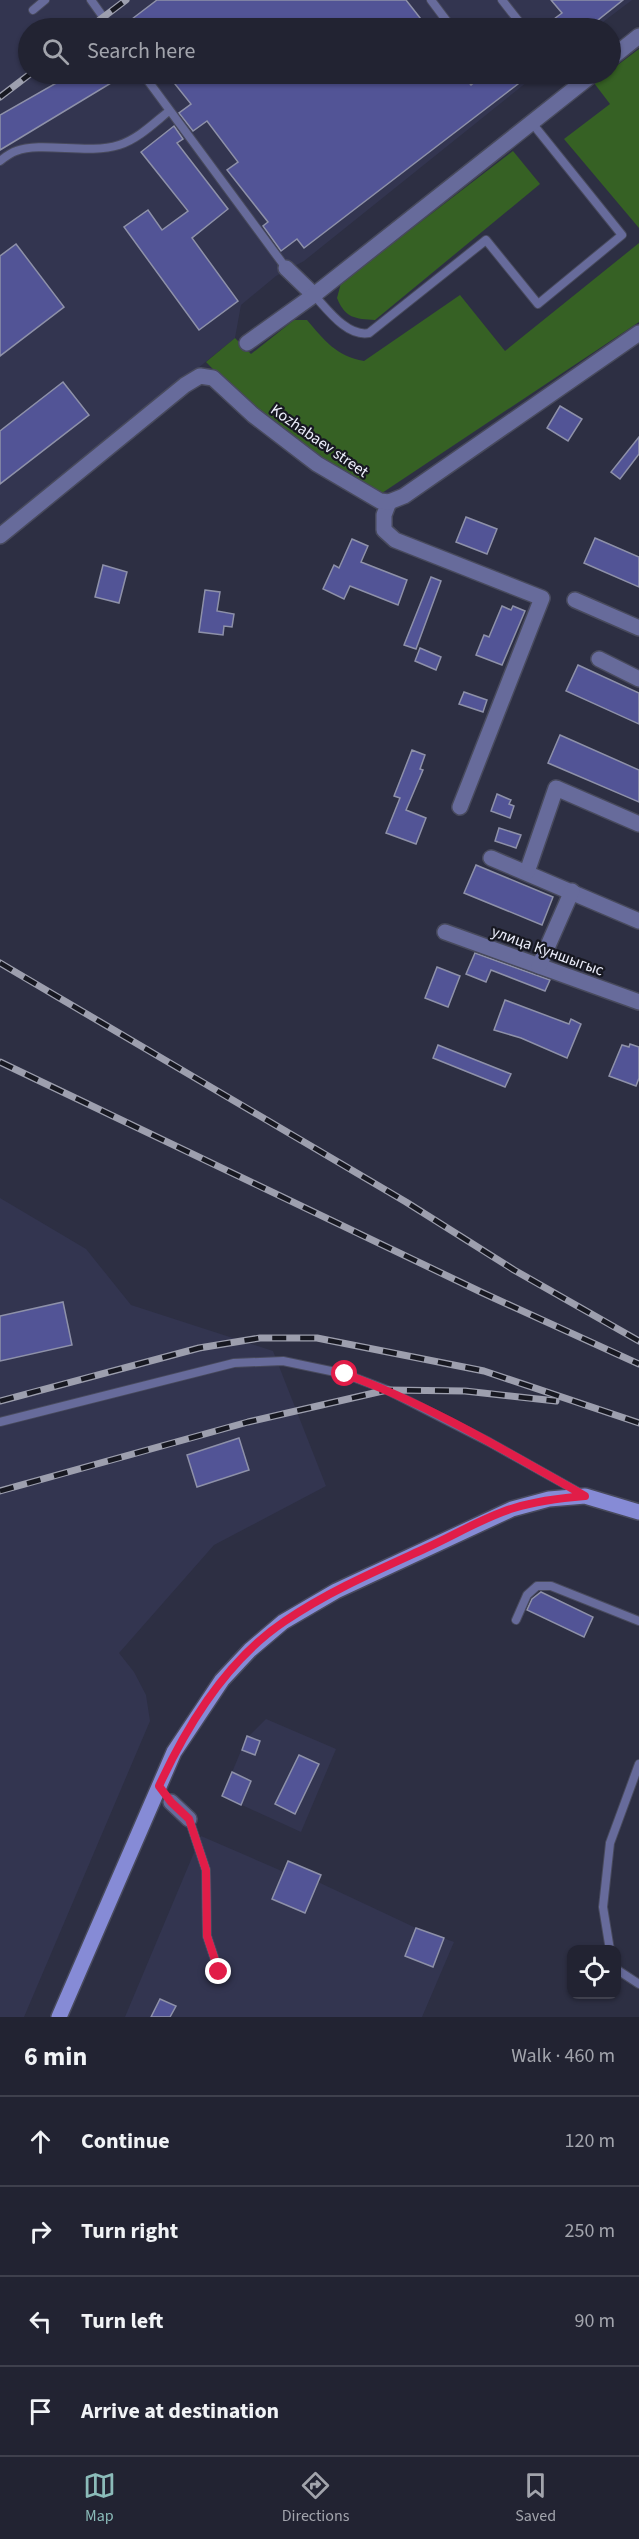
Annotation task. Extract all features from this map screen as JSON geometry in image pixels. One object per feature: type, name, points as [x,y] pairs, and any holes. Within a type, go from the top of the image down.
[{"type":"main road","points":[[59,2017],[174,1752],[222,1680],[250,1650],[283,1622],[336,1590],[512,1509],[549,1499],[585,1496],[639,1512]]},
{"type":"street","points":[[621,50],[639,36]]},
{"type":"street","points":[[247,343],[314,295],[581,84]]},
{"type":"street","points":[[286,268],[314,295]]},
{"type":"street","points":[[460,807],[542,598],[395,540],[384,530],[384,515],[389,502],[404,496],[639,333]]},
{"type":"street","name":"Kozhabaev street","points":[[0,536],[185,385],[193,379],[206,375],[213,378],[253,415],[318,464],[374,497],[389,502]]},
{"type":"street","points":[[574,600],[639,628]]},
{"type":"street","points":[[598,659],[639,679]]},
{"type":"street","points":[[527,872],[556,788],[639,824]]},
{"type":"street","points":[[491,858],[639,921]]},
{"type":"street","points":[[539,966],[572,891]]},
{"type":"street","name":"улица Куншыгыс","points":[[445,932],[639,1001]]},
{"type":"street","points":[[171,1802],[189,1819]]},
{"type":"lane","points":[[33,10],[45,0]]},
{"type":"lane","points":[[91,0],[104,18]]},
{"type":"lane","points":[[431,0],[444,18]]},
{"type":"lane","points":[[502,0],[516,18]]},
{"type":"lane","points":[[150,84],[286,268]]},
{"type":"lane","points":[[0,161],[15,151],[28,148],[91,149],[118,146],[134,138],[169,111]]},
{"type":"lane","points":[[314,295],[339,321],[353,331],[362,334],[369,333],[486,240],[538,304],[622,235],[532,123]]},
{"type":"lane","points":[[0,1422],[234,1363],[283,1361],[336,1372],[387,1390],[489,1442],[585,1496]]},
{"type":"lane","points":[[516,1620],[527,1595],[537,1586],[551,1586],[639,1621]]},
{"type":"lane","points":[[609,1945],[603,1907],[610,1843],[639,1764]]},
{"type":"lane","points":[[159,1786],[171,1802]]},
{"type":"lane","points":[[189,1819],[206,1870],[207,1936],[219,1972]]},
{"type":"lane","points":[[621,1972],[639,1984]]},
{"type":"shaded area","points":[[0,0],[632,0],[608,18],[18,18],[18,84],[525,84],[304,261],[276,276],[241,305],[235,338],[0,529]]},
{"type":"shaded area","points":[[0,1198],[86,1249],[131,1305],[273,1351],[326,1486],[214,1545],[119,1653],[134,1672],[146,1695],[150,1721],[24,2017],[0,2017]]},
{"type":"shaded area","points":[[266,1719],[336,1749],[301,1832],[222,1796],[246,1739]]},
{"type":"shaded area","points":[[201,1836],[284,1872],[318,1882],[416,1928],[454,1942],[422,2017],[125,2017]]},
{"type":"green space","points":[[639,49],[639,228],[564,139],[610,104],[595,84],[621,84],[621,62]]},
{"type":"green space","points":[[513,151],[540,184],[375,320],[356,318],[344,310],[337,298],[341,283]]},
{"type":"green space","points":[[639,243],[639,322],[379,495],[262,419],[206,362],[235,338],[251,354],[294,320],[307,320],[338,351],[364,361],[460,295],[505,351]]},
{"type":"building","points":[[157,0],[406,0],[420,18],[133,18]]},
{"type":"building","points":[[551,0],[623,0],[600,18],[555,18],[562,13]]},
{"type":"building","points":[[54,84],[109,84],[0,150],[0,115]]},
{"type":"building","points":[[175,84],[518,84],[304,248],[297,239],[281,251],[263,226],[268,222],[227,170],[238,162],[207,121],[193,131],[179,113],[191,104]]},
{"type":"building","points":[[174,126],[183,139],[177,143],[228,209],[192,238],[238,301],[199,330],[124,227],[148,210],[162,230],[188,211],[141,152]]},
{"type":"building","points":[[16,244],[64,307],[0,356],[0,256]]},
{"type":"building","points":[[63,382],[89,415],[0,484],[0,431]]},
{"type":"building","points":[[560,406],[582,419],[568,441],[547,428]]},
{"type":"building","points":[[639,437],[639,454],[620,479],[611,472]]},
{"type":"building","points":[[466,517],[497,529],[487,554],[456,542]]},
{"type":"building","points":[[595,538],[639,557],[639,587],[584,563]]},
{"type":"building","points":[[352,539],[368,546],[361,562],[407,580],[398,605],[350,586],[344,599],[323,589],[334,565],[339,568]]},
{"type":"building","points":[[103,565],[127,572],[119,603],[95,597]]},
{"type":"building","points":[[431,577],[441,581],[416,649],[404,645]]},
{"type":"building","points":[[205,590],[220,592],[217,611],[234,614],[232,627],[224,626],[223,635],[199,632]]},
{"type":"building","points":[[502,606],[511,610],[513,606],[525,611],[502,665],[476,655],[484,635],[489,637]]},
{"type":"building","points":[[420,648],[441,657],[436,670],[415,661]]},
{"type":"building","points":[[578,665],[639,693],[639,724],[566,691]]},
{"type":"building","points":[[464,692],[487,700],[483,712],[459,704]]},
{"type":"building","points":[[560,735],[639,770],[639,802],[548,763]]},
{"type":"building","points":[[412,750],[425,755],[420,769],[423,770],[406,810],[426,818],[416,844],[386,833],[400,798],[394,796]]},
{"type":"building","points":[[497,794],[511,800],[509,804],[514,806],[510,818],[491,811]]},
{"type":"building","points":[[499,828],[521,835],[516,848],[495,841]]},
{"type":"building","points":[[476,865],[553,897],[542,925],[464,893]]},
{"type":"building","points":[[475,953],[550,980],[545,991],[491,970],[486,982],[466,974]]},
{"type":"building","points":[[437,967],[460,976],[448,1007],[425,998]]},
{"type":"building","points":[[505,1000],[569,1024],[571,1019],[581,1024],[567,1058],[521,1038],[494,1030]]},
{"type":"building","points":[[630,1044],[639,1047],[639,1078],[636,1086],[609,1076],[622,1045],[629,1047]]},
{"type":"building","points":[[438,1045],[511,1074],[505,1087],[433,1058]]},
{"type":"building","points":[[63,1302],[72,1345],[0,1361],[0,1316]]},
{"type":"building","points":[[239,1438],[249,1470],[197,1487],[187,1455]]},
{"type":"building","points":[[541,1592],[593,1617],[584,1637],[527,1610],[532,1599]]},
{"type":"building","points":[[247,1736],[260,1741],[255,1755],[242,1750]]},
{"type":"building","points":[[299,1755],[319,1764],[295,1814],[275,1804]]},
{"type":"building","points":[[232,1772],[251,1781],[241,1805],[222,1796]]},
{"type":"building","points":[[288,1861],[321,1875],[305,1913],[272,1899]]},
{"type":"building","points":[[416,1928],[444,1938],[433,1967],[405,1956]]},
{"type":"building","points":[[160,1999],[176,2006],[170,2017],[151,2017]]},
{"type":"railway","points":[[102,18],[126,0]]},
{"type":"railway","points":[[0,97],[18,83]]},
{"type":"railway","points":[[0,963],[406,1202],[514,1270],[639,1341]]},
{"type":"railway","points":[[0,1062],[483,1293],[639,1364]]},
{"type":"railway","points":[[0,1401],[199,1348],[260,1338],[317,1338],[484,1371],[639,1423]]},
{"type":"railway","points":[[0,1491],[248,1422],[387,1390],[465,1391],[556,1401]]},
{"type":"route","points":[[219,1972],[207,1936],[206,1870],[189,1819],[171,1802],[159,1786],[174,1752],[222,1680],[250,1650],[283,1622],[336,1590],[512,1509],[549,1499],[585,1496],[489,1442],[387,1390],[345,1374]]}]
